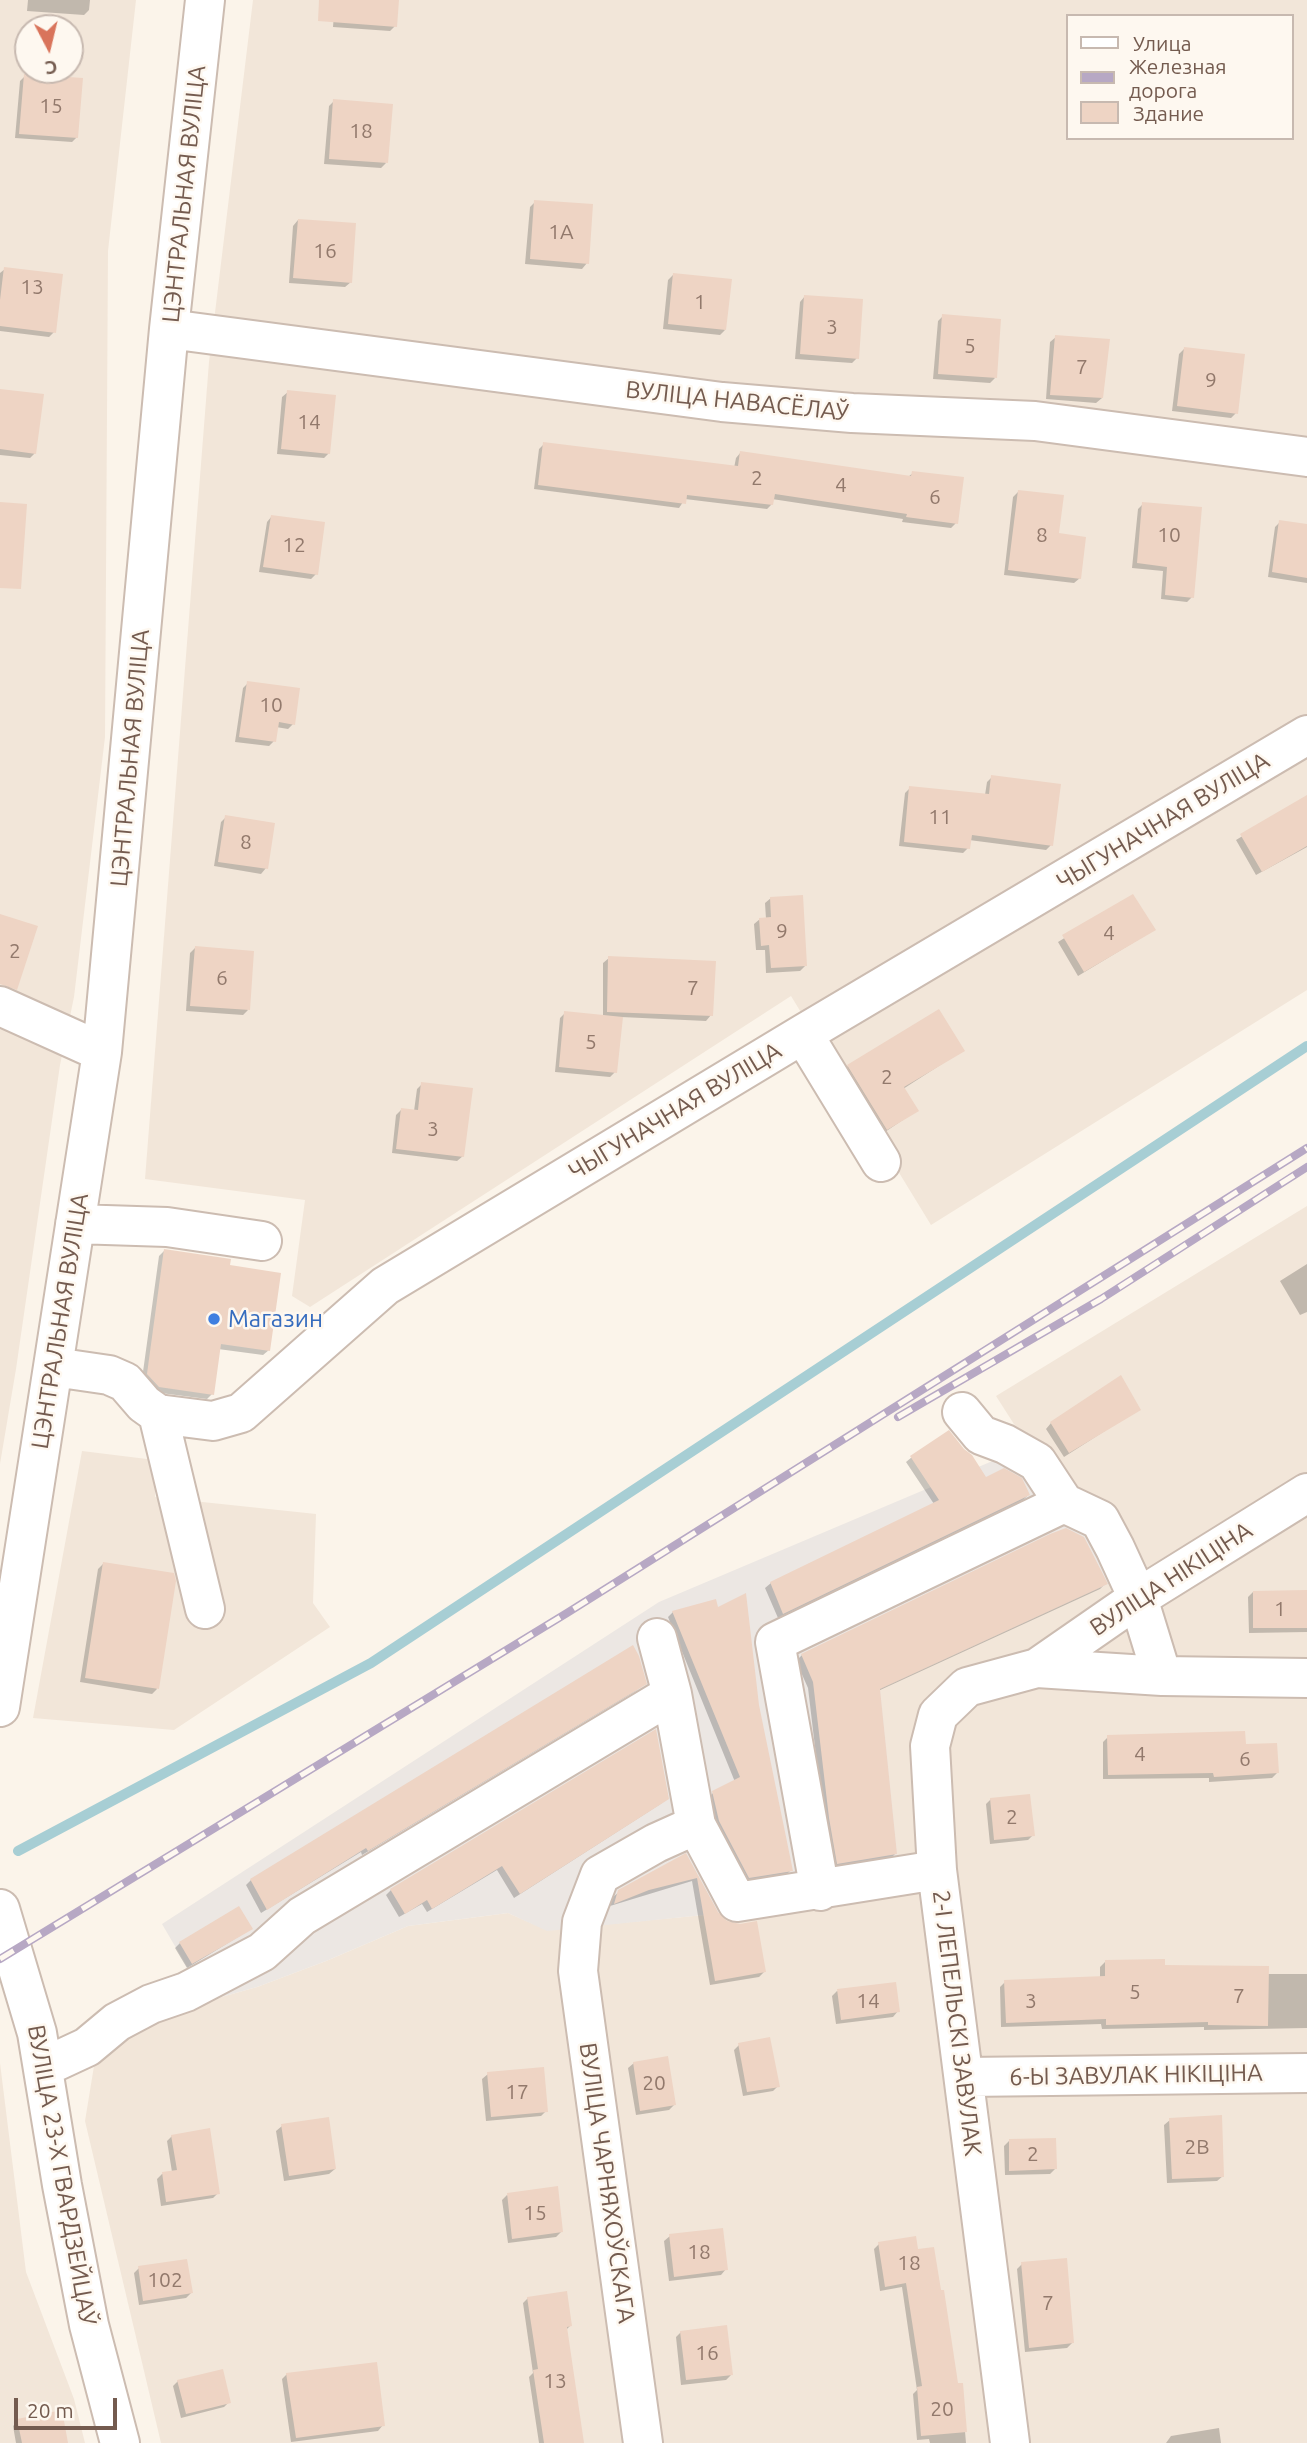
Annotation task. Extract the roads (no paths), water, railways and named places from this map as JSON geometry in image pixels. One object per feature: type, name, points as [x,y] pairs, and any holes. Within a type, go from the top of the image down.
[{"type":"street","name":"ЦЭНТРАЛЬНАЯ ВУЛІЦА","points":[[0,1707],[15,1511],[54,1367],[102,1052],[169,329],[205,0]]},
{"type":"street","name":"ВУЛІЦА НАВАСЁЛАЎ","points":[[169,329],[722,402],[852,413],[1035,421],[1307,457]]},
{"type":"street","name":"ЧЫГУНАЧНАЯ ВУЛІЦА","points":[[159,1414],[212,1421],[241,1413],[385,1286],[1307,735]]},
{"type":"street","points":[[0,1006],[102,1052]]},
{"type":"street","points":[[803,1034],[881,1162]]},
{"type":"street","points":[[75,1224],[167,1227],[262,1241]]},
{"type":"street","points":[[54,1367],[117,1378],[125,1382],[145,1404],[159,1414],[205,1609]]},
{"type":"street","points":[[962,1412],[981,1435],[1005,1444],[1037,1462],[1064,1503],[1100,1520],[1138,1598],[1162,1675]]},
{"type":"street","name":"ВУЛІЦА НІКІЦІНА","points":[[1037,1668],[1138,1598],[1307,1493]]},
{"type":"street","points":[[820,1891],[775,1642],[1064,1503]]},
{"type":"street","points":[[657,1638],[672,1694],[696,1825],[737,1902],[820,1891],[937,1870]]},
{"type":"street","points":[[1037,1668],[1162,1675],[1307,1678]]},
{"type":"street","name":"2-І ЛЕПЕЛЬСКІ ЗАВУЛАК","points":[[1010,2443],[937,1870],[930,1746],[938,1715],[967,1687],[1037,1668]]},
{"type":"street","points":[[44,2067],[86,2048],[117,2022],[151,2004],[186,1992],[261,1952],[302,1916],[672,1694]]},
{"type":"street","name":"ВУЛІЦА ЧАРНЯХОЎСКАГА","points":[[643,2443],[578,1971],[582,1922],[600,1875],[656,1843],[696,1825]]},
{"type":"street","name":"ВУЛІЦА 23-Х ГВАРДЗЕЙЦАЎ","points":[[0,1909],[30,2003],[44,2067],[62,2185],[89,2325],[120,2443]]},
{"type":"street","name":"6-Ы ЗАВУЛАК НІКІЦІНА","points":[[965,2077],[1307,2073]]},
{"type":"waterway","points":[[18,1851],[371,1663],[1307,1046]]},
{"type":"railway","points":[[0,1959],[567,1613],[1307,1148]]},
{"type":"railway","points":[[898,1417],[1101,1299],[1307,1167]]},
{"type":"place","name":"Магазин","points":[[214,1319]]}]
